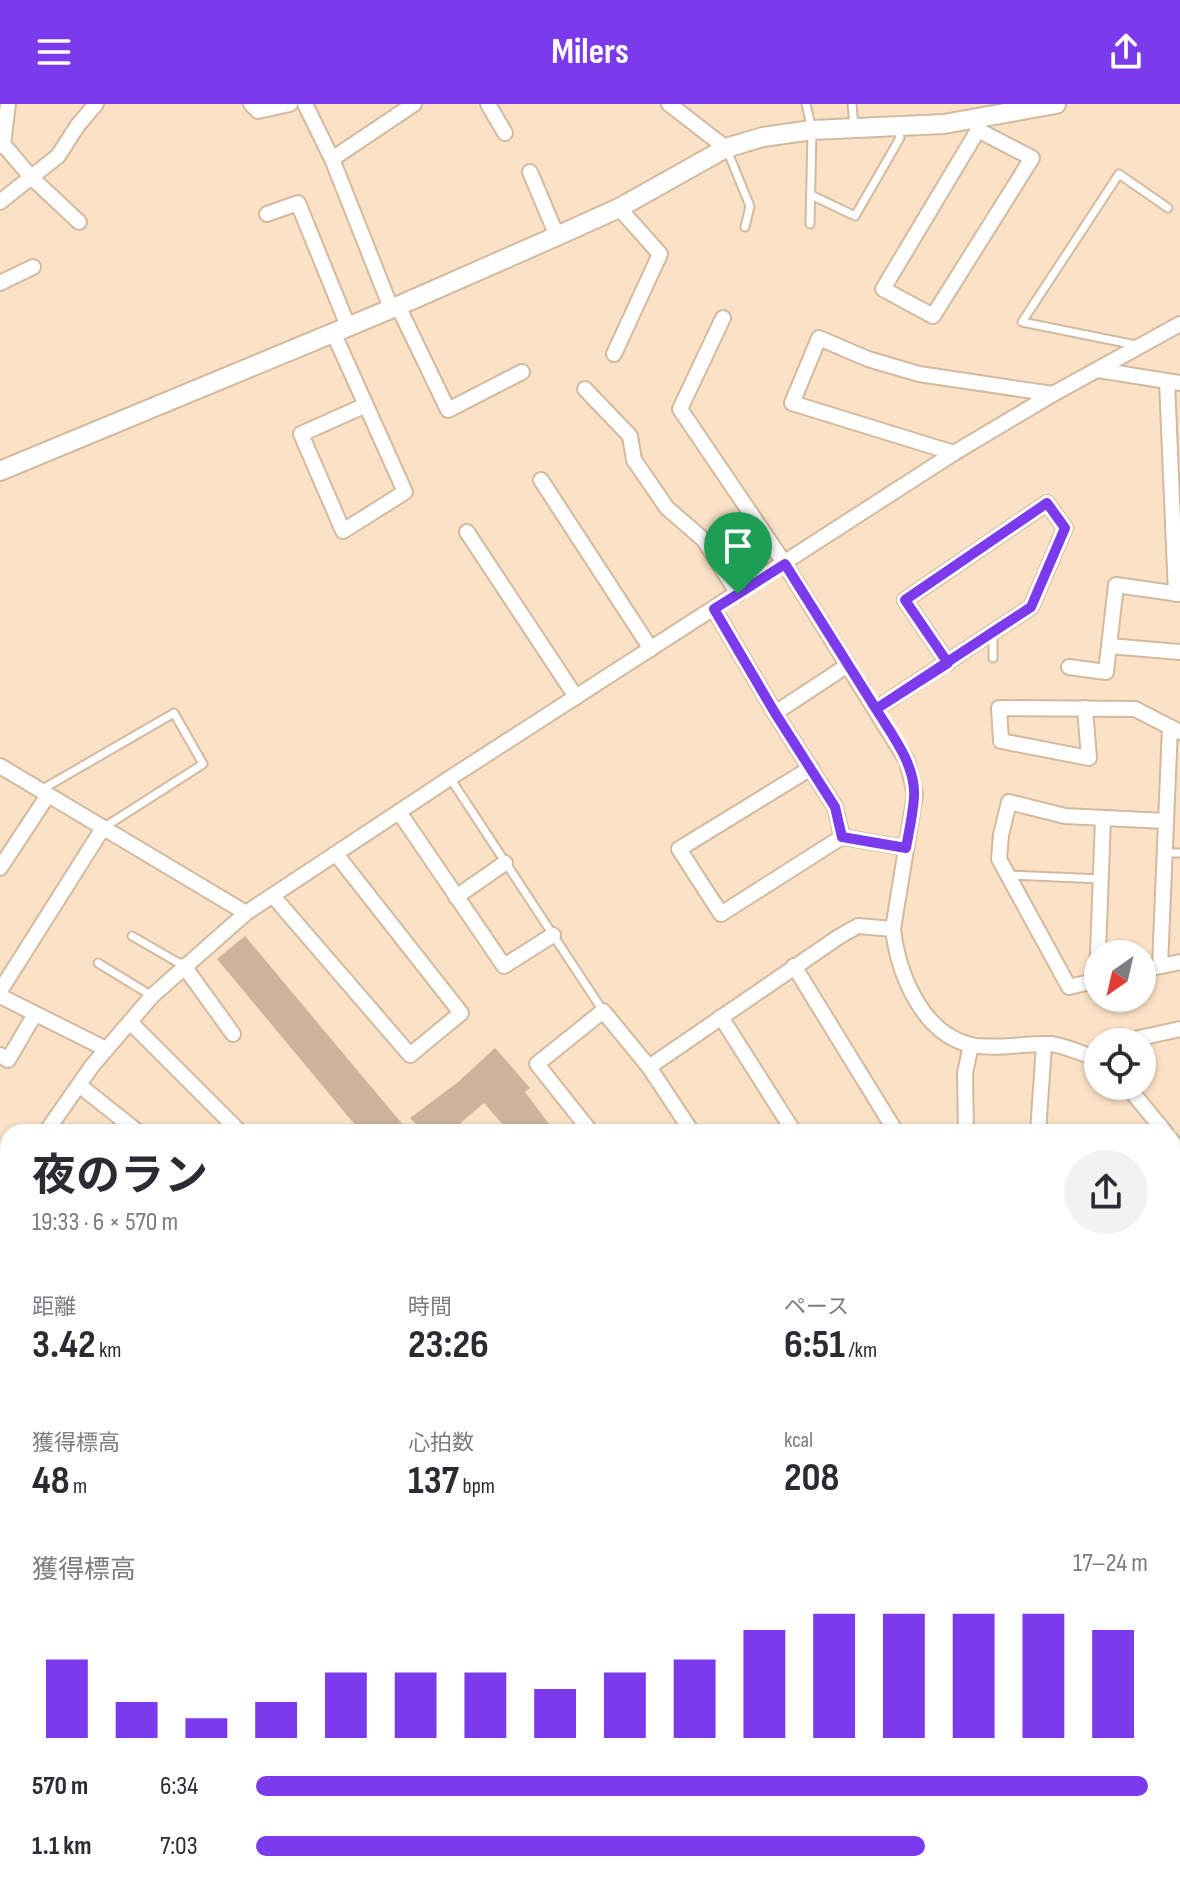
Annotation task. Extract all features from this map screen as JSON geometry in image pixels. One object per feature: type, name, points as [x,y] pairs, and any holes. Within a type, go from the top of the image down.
[{"type":"street","points":[[8,104],[2,145],[79,222]]},
{"type":"street","points":[[0,202],[58,156],[96,104]]},
{"type":"street","points":[[251,104],[258,111],[290,104]]},
{"type":"street","points":[[305,104],[332,159],[394,307],[448,410],[522,372]]},
{"type":"street","points":[[332,159],[414,104]]},
{"type":"street","points":[[488,104],[505,133]]},
{"type":"street","points":[[669,104],[726,148]]},
{"type":"street","points":[[0,471],[557,236],[619,208],[726,148],[763,137],[812,130],[978,123],[1056,104]]},
{"type":"street","points":[[978,123],[1032,158],[933,316],[883,289],[978,123]]},
{"type":"street","points":[[530,172],[557,236]]},
{"type":"street","points":[[267,214],[298,203],[366,405],[405,492],[343,531],[301,434],[366,405]]},
{"type":"street","points":[[614,354],[660,254],[619,208]]},
{"type":"street","points":[[0,283],[33,267]]},
{"type":"street","points":[[723,318],[680,409],[785,564],[900,748],[913,780],[915,794],[893,929],[896,952],[918,1003],[940,1030],[971,1045],[1054,1044],[1084,1053]]},
{"type":"street","points":[[52,1124],[106,1049],[152,996],[246,913],[954,453],[1180,324]]},
{"type":"street","points":[[954,453],[792,403],[819,338],[868,359],[919,374],[1053,394]]},
{"type":"street","points":[[1069,667],[1106,672],[1116,585],[1178,594],[1174,382],[1098,370]]},
{"type":"street","points":[[585,389],[630,436],[634,460],[667,508],[704,540],[738,594]]},
{"type":"street","points":[[541,480],[651,649]]},
{"type":"street","points":[[876,709],[948,663],[1031,607],[1065,528],[1047,503],[905,600],[948,663]]},
{"type":"street","points":[[467,532],[576,697]]},
{"type":"street","points":[[714,609],[835,807],[842,837]]},
{"type":"street","points":[[1109,646],[1180,652]]},
{"type":"street","points":[[775,713],[848,665]]},
{"type":"street","points":[[1085,708],[1089,758],[1001,741],[999,708],[1085,708],[1135,709],[1175,730],[1166,821],[1160,966]]},
{"type":"street","points":[[0,766],[246,913]]},
{"type":"street","points":[[811,768],[679,849],[721,914],[842,837],[906,848]]},
{"type":"street","points":[[0,868],[44,793]]},
{"type":"street","points":[[1084,983],[1069,987],[999,859],[1009,802],[1065,816],[1166,821]]},
{"type":"street","points":[[399,812],[504,966],[553,935]]},
{"type":"street","points":[[1099,940],[1103,818]]},
{"type":"street","points":[[103,828],[0,994],[106,1049]]},
{"type":"street","points":[[273,896],[410,1055],[461,1013],[336,854]]},
{"type":"street","points":[[456,897],[505,863]]},
{"type":"street","points":[[649,1067],[794,966],[858,926],[893,929]]},
{"type":"street","points":[[1156,967],[1180,962]]},
{"type":"street","points":[[184,966],[233,1034]]},
{"type":"street","points":[[794,966],[891,1124]]},
{"type":"street","points":[[585,1124],[537,1064],[603,1011],[649,1067],[687,1124]]},
{"type":"street","points":[[0,1055],[8,1060],[35,1014]]},
{"type":"street","points":[[721,1017],[789,1124]]},
{"type":"street","points":[[130,1022],[232,1124]]},
{"type":"street","points":[[1156,1034],[1180,1029]]},
{"type":"street","points":[[966,1124],[965,1073],[971,1045]]},
{"type":"street","points":[[1039,1124],[1044,1045]]},
{"type":"street","points":[[79,1085],[128,1124]]},
{"type":"street","points":[[1139,1100],[1158,1124]]},
{"type":"lane","points":[[806,104],[812,130],[810,224]]},
{"type":"lane","points":[[852,104],[854,128]]},
{"type":"lane","points":[[811,195],[855,216],[900,138],[897,126]]},
{"type":"lane","points":[[726,148],[750,206],[745,227]]},
{"type":"lane","points":[[1139,345],[1022,322],[1119,174],[1168,208]]},
{"type":"lane","points":[[993,632],[993,658]]},
{"type":"lane","points":[[44,793],[174,713],[203,764],[103,828]]},
{"type":"lane","points":[[450,778],[603,1011]]},
{"type":"lane","points":[[1164,853],[1180,853]]},
{"type":"lane","points":[[1008,875],[1101,879]]},
{"type":"lane","points":[[132,936],[184,966]]},
{"type":"lane","points":[[98,963],[152,996]]},
{"type":"building","points":[[245,936],[402,1124],[354,1124],[217,959]]},
{"type":"building","points":[[495,1048],[530,1088],[525,1092],[549,1124],[502,1124],[484,1103],[459,1124],[416,1124],[410,1118],[458,1082]]},
{"type":"route","points":[[738,594],[714,609],[835,807],[842,837],[906,848],[915,794],[913,780],[907,761],[876,709],[948,663],[1031,607],[1065,528],[1047,503],[905,600],[948,663],[876,709],[785,564],[738,594]]}]
